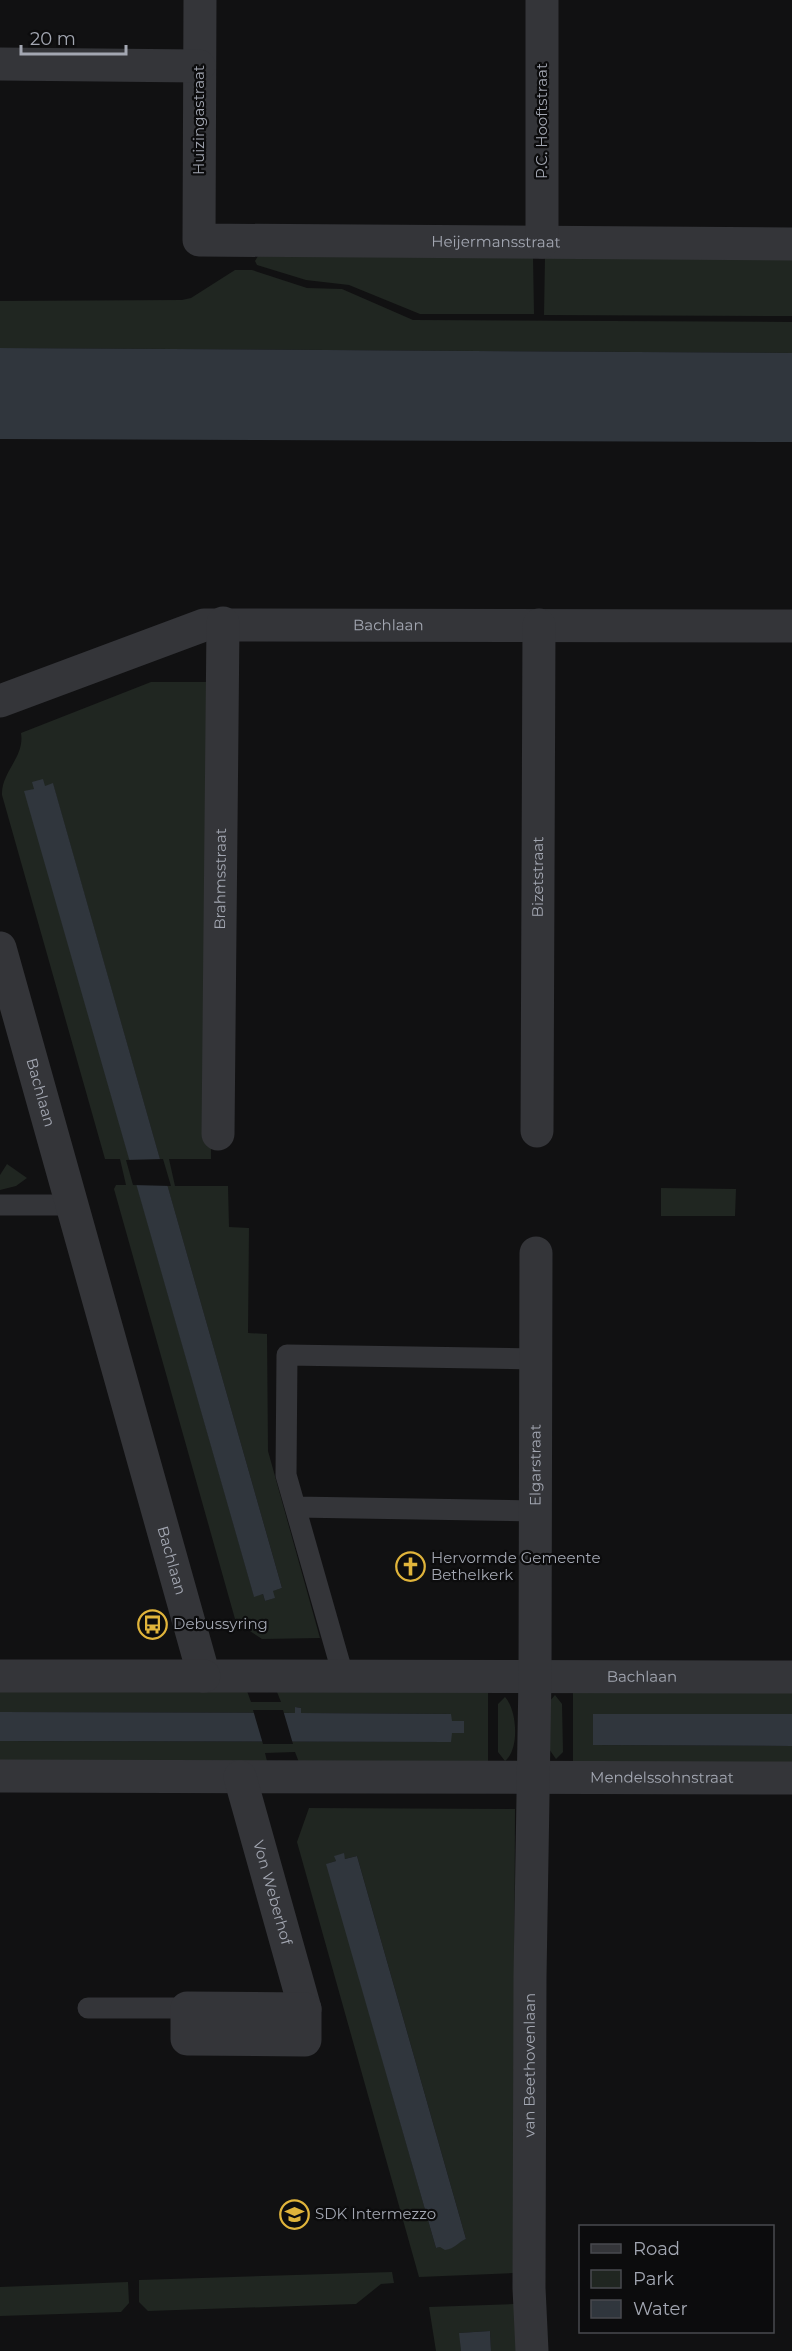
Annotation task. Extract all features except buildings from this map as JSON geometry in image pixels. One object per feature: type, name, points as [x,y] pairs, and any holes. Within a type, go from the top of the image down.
[{"type":"street","name":"Huizingastraat","points":[[199,240],[200,0]]},
{"type":"street","name":"P.C. Hooftstraat","points":[[542,0],[542,242]]},
{"type":"street","points":[[0,64],[200,66]]},
{"type":"street","name":"Heijermansstraat","points":[[199,240],[792,244]]},
{"type":"street","name":"Bachlaan","points":[[0,701],[188,629],[223,623],[792,626]]},
{"type":"street","name":"Brahmsstraat","points":[[218,1134],[223,623]]},
{"type":"street","name":"Bizetstraat","points":[[537,1131],[538,625]]},
{"type":"street","name":"Bachlaan","points":[[0,948],[204,1676],[792,1677]]},
{"type":"street","name":"Elgarstraat","points":[[532,1778],[535,1676],[537,1253]]},
{"type":"street","points":[[0,1676],[204,1676]]},
{"type":"street","points":[[0,1776],[532,1778]]},
{"type":"street","name":"Von Weberhof","points":[[187,2008],[242,2024],[305,2009],[240,1777]]},
{"type":"street","name":"Mendelssohnstraat","points":[[532,1778],[792,1778]]},
{"type":"street","name":"van Beethovenlaan","points":[[532,1778],[529,2266],[532,2351]]},
{"type":"lane","points":[[0,1205],[73,1205]]},
{"type":"lane","points":[[343,1675],[286,1475],[288,1355],[536,1359]]},
{"type":"lane","points":[[295,1507],[536,1511]]},
{"type":"lane","name":"Von Weberhof","points":[[88,2007],[187,2008]]},
{"type":"green space","points":[[258,256],[533,257],[534,314],[420,314],[349,285],[306,280],[257,265],[255,261]]},
{"type":"green space","points":[[545,257],[792,258],[792,316],[544,315]]},
{"type":"green space","points":[[235,270],[252,270],[307,288],[342,289],[413,320],[792,322],[792,353],[0,348],[0,301],[182,300],[191,298]]},
{"type":"green space","points":[[151,682],[208,682],[211,1159],[169,1159],[175,1186],[228,1186],[229,1227],[249,1228],[248,1333],[267,1334],[268,1451],[320,1638],[262,1639],[235,1619],[114,1189],[116,1185],[126,1185],[120,1159],[105,1159],[2,795],[5,779],[20,750],[21,733]],"holes":[[[53,784],[282,1588],[272,1591],[274,1598],[265,1601],[263,1594],[254,1596],[25,792]]]},
{"type":"green space","points":[[7,1164],[27,1178],[16,1186],[0,1190],[0,1175]]},
{"type":"green space","points":[[661,1188],[736,1189],[735,1216],[661,1216]]},
{"type":"green space","points":[[0,1688],[247,1691],[251,1702],[281,1702],[277,1692],[488,1689],[488,1766],[300,1765],[295,1752],[265,1753],[268,1765],[0,1765],[0,1741],[451,1742],[451,1733],[464,1721],[451,1721],[451,1714],[301,1713],[301,1708],[295,1707],[295,1713],[0,1712]]},
{"type":"green space","points":[[573,1689],[792,1690],[792,1714],[594,1714],[594,1745],[792,1746],[792,1768],[573,1767]]},
{"type":"green space","points":[[555,1695],[562,1704],[563,1752],[556,1759],[549,1749],[549,1702]]},
{"type":"green space","points":[[505,1697],[512,1711],[515,1739],[510,1755],[505,1761],[498,1752],[498,1704]]},
{"type":"green space","points":[[309,1808],[515,1809],[513,2273],[419,2277],[297,1842]],"holes":[[[343,1854],[345,1859],[357,1856],[466,2239],[436,2248],[327,1864],[336,1861],[335,1856]]]},
{"type":"green space","points":[[392,2272],[394,2283],[381,2284],[356,2304],[148,2311],[139,2302],[139,2280]]},
{"type":"green space","points":[[128,2282],[129,2303],[121,2312],[0,2316],[0,2287]]},
{"type":"green space","points":[[514,2304],[517,2351],[491,2351],[490,2331],[460,2333],[461,2351],[436,2351],[429,2307]]},
{"type":"water","points":[[0,348],[792,353],[792,442],[0,439]]},
{"type":"water","points":[[43,779],[45,786],[53,783],[282,1588],[273,1591],[275,1598],[265,1601],[263,1594],[254,1597],[24,791],[34,789],[32,782]]},
{"type":"water","points":[[295,1707],[301,1708],[301,1713],[451,1714],[452,1721],[464,1721],[464,1733],[452,1733],[451,1742],[0,1741],[0,1712],[295,1713]]},
{"type":"water","points":[[593,1714],[792,1714],[792,1746],[593,1745]]},
{"type":"water","points":[[344,1853],[345,1859],[357,1856],[466,2239],[445,2250],[440,2247],[436,2248],[326,1864],[336,1861],[334,1856]]},
{"type":"water","points":[[490,2331],[491,2351],[461,2351],[459,2333]]},
{"type":"pier","points":[[163,1159],[171,1186],[133,1185],[126,1160]]},
{"type":"pier","points":[[253,1710],[283,1710],[293,1744],[263,1744]]},
{"type":"place","name":"Hervormde Gemeente Bethelkerk","points":[[410,1567]]},
{"type":"place","name":"Debussyring","points":[[152,1624]]},
{"type":"place","name":"SDK Intermezzo","points":[[294,2214]]}]
